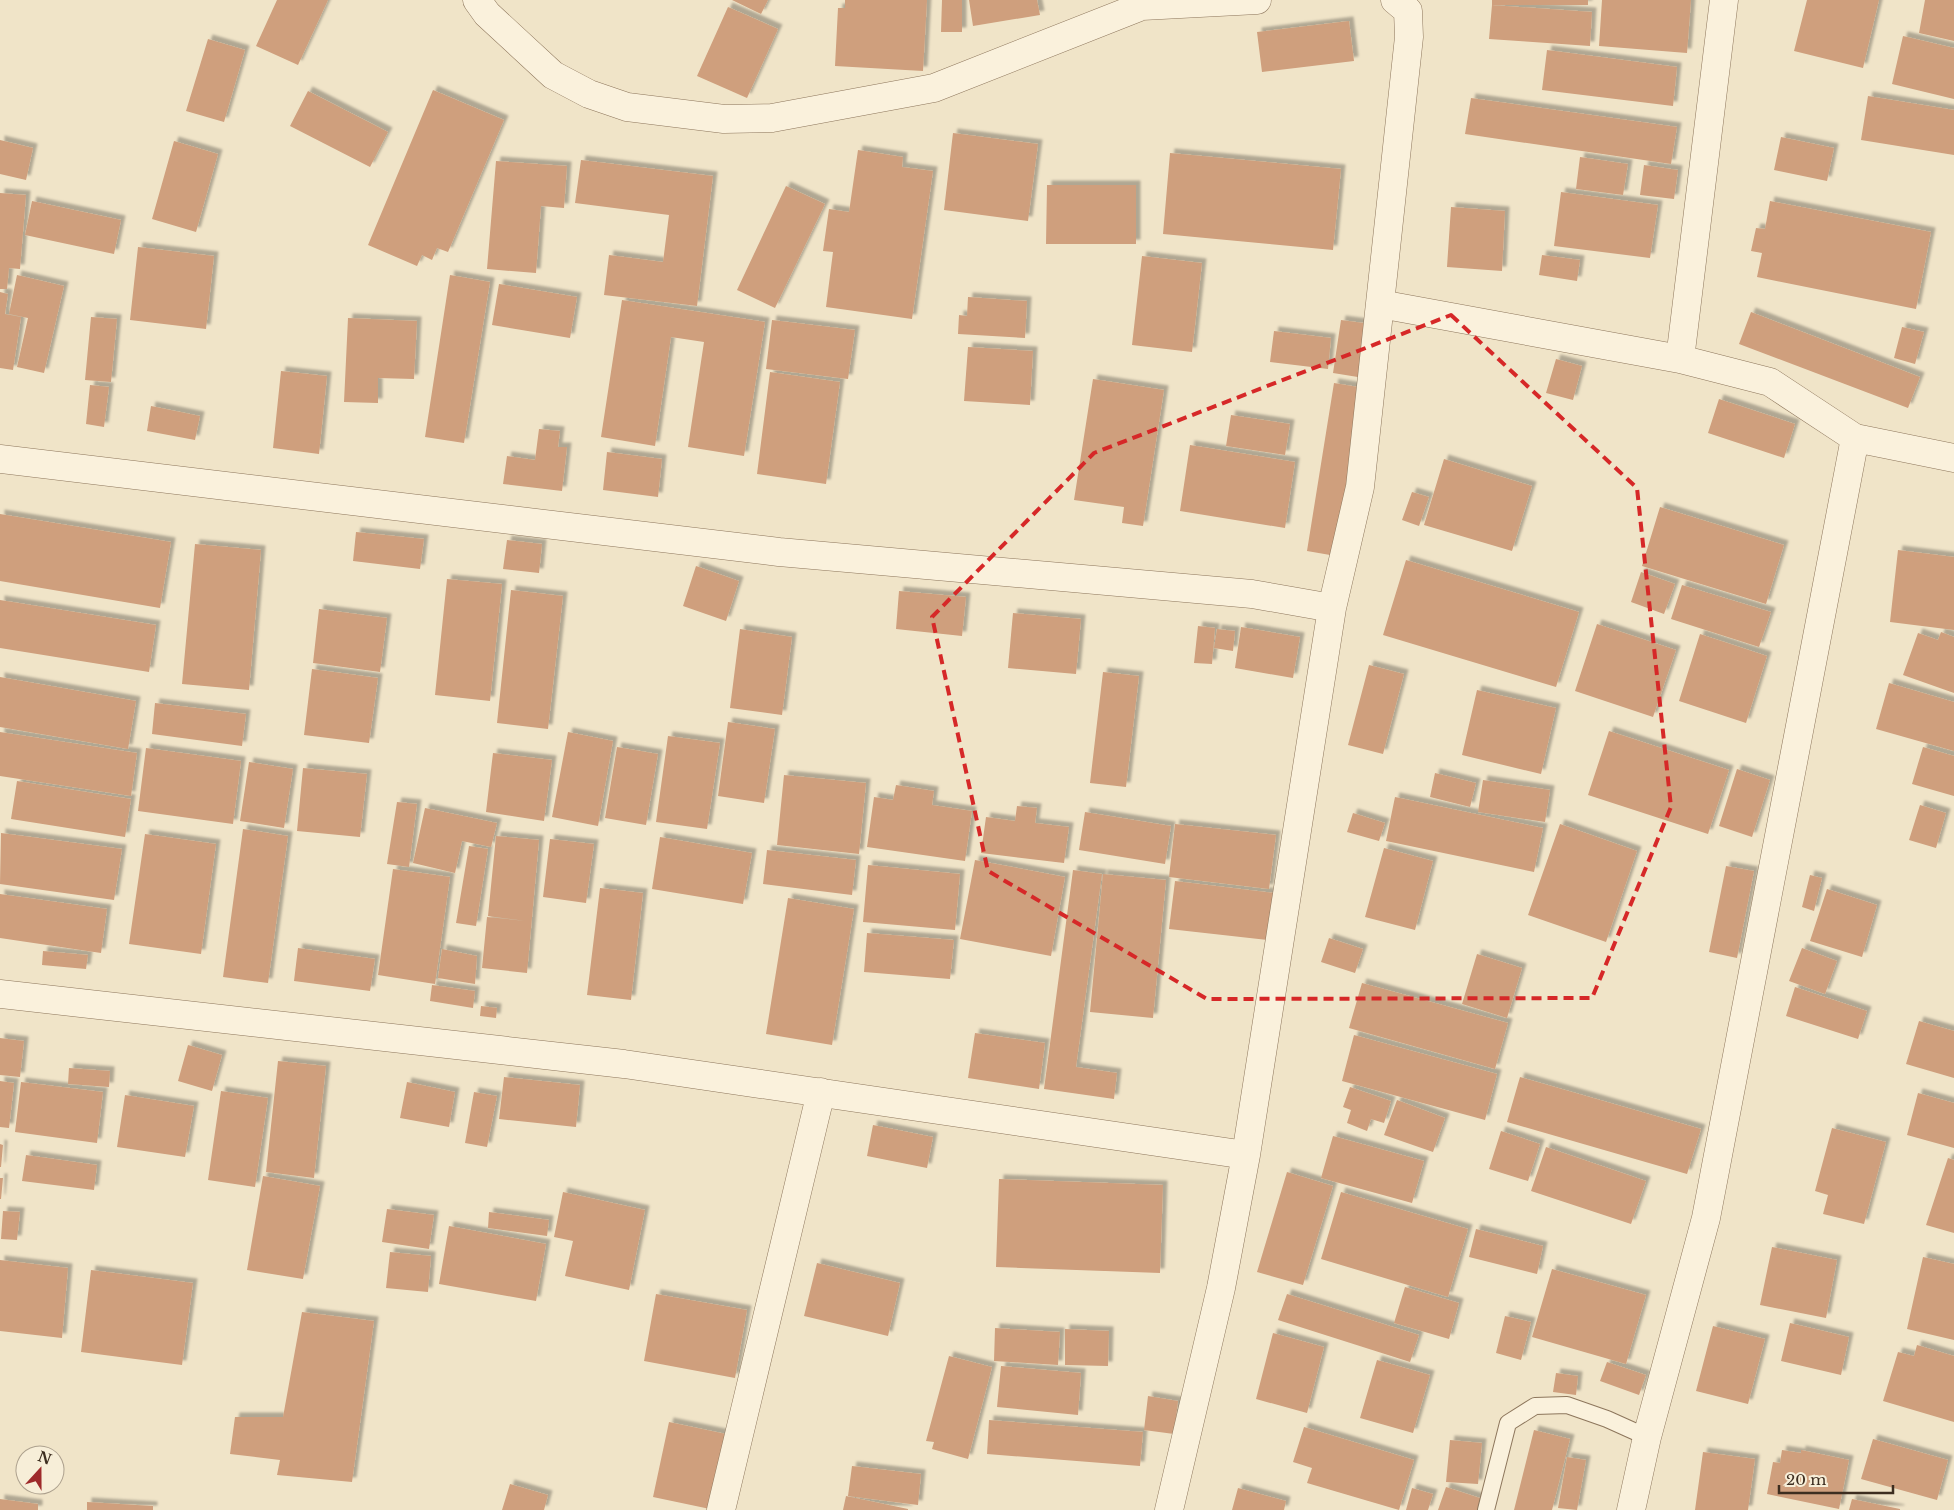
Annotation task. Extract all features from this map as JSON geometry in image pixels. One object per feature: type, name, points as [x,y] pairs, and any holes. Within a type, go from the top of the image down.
[{"type":"street","points":[[488,5],[553,75],[589,94],[627,108],[724,119],[772,118],[934,88],[1141,3],[1257,0]]},
{"type":"street","points":[[1169,1510],[1221,1288],[1246,1155],[1332,608],[1360,487],[1410,37],[1408,11],[1395,0]]},
{"type":"street","points":[[1680,359],[1724,0]]},
{"type":"street","points":[[1380,304],[1680,359],[1770,382],[1855,438],[1954,458]]},
{"type":"street","points":[[1631,1510],[1647,1437],[1706,1218],[1855,438]]},
{"type":"street","points":[[0,459],[780,552],[1252,594],[1332,608]]},
{"type":"street","points":[[0,994],[624,1064],[1246,1155]]},
{"type":"street","points":[[721,1510],[821,1092]]},
{"type":"lane","points":[[1486,1510],[1508,1423],[1535,1406],[1567,1405],[1607,1419],[1647,1437]]},
{"type":"highlighted area","points":[[1451,315],[1637,488],[1671,807],[1592,998],[1207,999],[988,871],[932,617],[1094,453]]},
{"type":"building","points":[[277,0],[328,0],[298,65],[256,46]]},
{"type":"building","points":[[732,0],[768,0],[761,14]]},
{"type":"building","points":[[845,0],[927,0],[923,71],[835,66],[838,8],[845,8]]},
{"type":"building","points":[[942,0],[962,0],[962,32],[941,32]]},
{"type":"building","points":[[969,0],[1037,0],[1040,15],[973,26]]},
{"type":"building","points":[[1492,0],[1588,0],[1588,5],[1492,5]]},
{"type":"building","points":[[1602,0],[1691,0],[1687,53],[1599,46]]},
{"type":"building","points":[[1807,0],[1879,0],[1863,68],[1794,51]]},
{"type":"building","points":[[1925,0],[1954,0],[1954,41],[1919,33]]},
{"type":"building","points":[[1492,5],[1592,12],[1590,46],[1489,39]]},
{"type":"building","points":[[728,7],[778,29],[747,98],[697,76]]},
{"type":"building","points":[[1349,21],[1354,61],[1262,72],[1257,32]]},
{"type":"building","points":[[1903,36],[1954,48],[1954,99],[1892,84]]},
{"type":"building","points":[[208,39],[245,50],[224,122],[186,111]]},
{"type":"building","points":[[1547,50],[1677,67],[1673,106],[1542,90]]},
{"type":"building","points":[[433,90],[504,120],[448,252],[437,248],[432,260],[422,255],[417,266],[368,245]]},
{"type":"building","points":[[308,91],[388,132],[370,167],[290,126]]},
{"type":"building","points":[[1868,96],[1954,110],[1954,155],[1861,140]]},
{"type":"building","points":[[1471,98],[1677,127],[1671,164],[1465,134]]},
{"type":"building","points":[[953,133],[1038,144],[1028,221],[944,210]]},
{"type":"building","points":[[1781,137],[1834,148],[1827,181],[1774,170]]},
{"type":"building","points":[[0,140],[33,148],[26,180],[0,174]]},
{"type":"building","points":[[174,141],[218,154],[196,232],[152,219]]},
{"type":"building","points":[[858,150],[903,157],[902,167],[933,171],[912,319],[826,307],[833,252],[823,251],[829,209],[849,212]]},
{"type":"building","points":[[1170,153],[1341,169],[1333,250],[1163,234]]},
{"type":"building","points":[[1580,157],[1628,164],[1623,195],[1576,189]]},
{"type":"building","points":[[581,160],[713,176],[697,306],[604,295],[609,255],[663,262],[669,215],[575,203]]},
{"type":"building","points":[[496,161],[567,166],[564,208],[541,206],[536,273],[487,269]]},
{"type":"building","points":[[1644,165],[1678,170],[1674,199],[1640,195]]},
{"type":"building","points":[[1047,185],[1136,185],[1136,244],[1046,244]]},
{"type":"building","points":[[786,186],[825,204],[775,308],[737,290]]},
{"type":"building","points":[[1561,192],[1658,205],[1650,258],[1554,246]]},
{"type":"building","points":[[0,193],[26,195],[20,269],[9,268],[7,289],[0,289]]},
{"type":"building","points":[[32,201],[121,220],[114,254],[25,235]]},
{"type":"building","points":[[1770,201],[1931,232],[1916,309],[1757,277],[1762,253],[1751,251],[1756,228],[1765,229]]},
{"type":"building","points":[[1451,207],[1505,211],[1502,271],[1447,267]]},
{"type":"building","points":[[138,247],[214,256],[206,329],[130,320]]},
{"type":"building","points":[[1542,255],[1580,260],[1577,281],[1539,275]]},
{"type":"building","points":[[1142,256],[1202,263],[1192,352],[1132,345]]},
{"type":"building","points":[[17,275],[64,286],[44,373],[17,367],[28,318],[9,314]]},
{"type":"building","points":[[450,275],[490,282],[464,443],[425,437]]},
{"type":"building","points":[[499,284],[577,297],[570,338],[492,325]]},
{"type":"building","points":[[0,292],[8,294],[5,314],[21,317],[13,370],[0,368]]},
{"type":"building","points":[[968,297],[1027,301],[1025,338],[958,334],[959,315],[967,316]]},
{"type":"building","points":[[622,300],[765,322],[744,456],[688,447],[704,342],[671,337],[655,446],[601,437]]},
{"type":"building","points":[[1751,312],[1920,377],[1908,408],[1739,344]]},
{"type":"building","points":[[91,317],[117,319],[111,382],[85,380]]},
{"type":"building","points":[[348,318],[417,321],[414,379],[378,378],[378,403],[344,402]]},
{"type":"building","points":[[772,320],[855,330],[848,379],[766,369]]},
{"type":"building","points":[[1341,320],[1371,324],[1364,378],[1333,373]]},
{"type":"building","points":[[1902,327],[1924,332],[1915,364],[1894,358]]},
{"type":"building","points":[[1274,331],[1331,338],[1328,369],[1270,362]]},
{"type":"building","points":[[968,347],[1033,351],[1030,405],[964,401]]},
{"type":"building","points":[[1556,359],[1582,366],[1573,400],[1546,393]]},
{"type":"building","points":[[281,371],[327,376],[319,454],[273,448]]},
{"type":"building","points":[[770,372],[840,382],[826,484],[757,474]]},
{"type":"building","points":[[1093,379],[1164,390],[1143,526],[1122,523],[1124,507],[1074,500]]},
{"type":"building","points":[[1334,383],[1364,388],[1336,556],[1307,551]]},
{"type":"building","points":[[90,385],[109,387],[104,427],[86,424]]},
{"type":"building","points":[[1719,399],[1795,424],[1784,458],[1708,433]]},
{"type":"building","points":[[151,406],[200,416],[195,440],[147,431]]},
{"type":"building","points":[[1231,415],[1290,424],[1285,455],[1226,446]]},
{"type":"building","points":[[539,429],[560,431],[558,447],[567,447],[562,491],[503,484],[507,456],[535,460]]},
{"type":"building","points":[[1190,445],[1295,462],[1285,528],[1180,511]]},
{"type":"building","points":[[607,452],[662,459],[658,497],[603,490]]},
{"type":"building","points":[[1444,459],[1532,486],[1512,551],[1424,525]]},
{"type":"building","points":[[1412,492],[1429,497],[1419,526],[1402,520]]},
{"type":"building","points":[[1660,507],[1784,545],[1766,604],[1642,566]]},
{"type":"building","points":[[0,514],[171,542],[160,608],[0,581]]},
{"type":"building","points":[[356,532],[424,539],[420,569],[353,561]]},
{"type":"building","points":[[507,540],[542,544],[539,573],[503,569]]},
{"type":"building","points":[[195,544],[261,550],[249,690],[182,684]]},
{"type":"building","points":[[1898,550],[1954,557],[1954,630],[1890,622]]},
{"type":"building","points":[[1406,560],[1579,612],[1556,687],[1383,635]]},
{"type":"building","points":[[696,566],[739,581],[726,621],[683,606]]},
{"type":"building","points":[[1641,572],[1675,584],[1664,614],[1631,602]]},
{"type":"building","points":[[447,579],[502,584],[490,701],[435,695]]},
{"type":"building","points":[[1682,585],[1771,612],[1759,647],[1671,619]]},
{"type":"building","points":[[511,590],[563,596],[548,729],[497,723]]},
{"type":"building","points":[[899,591],[966,597],[962,636],[896,629]]},
{"type":"building","points":[[0,600],[156,625],[149,672],[0,648]]},
{"type":"building","points":[[319,609],[387,618],[380,672],[313,663]]},
{"type":"building","points":[[1013,613],[1081,619],[1076,674],[1008,668]]},
{"type":"building","points":[[1597,624],[1676,650],[1653,717],[1575,691]]},
{"type":"building","points":[[1198,626],[1215,628],[1212,664],[1194,663]]},
{"type":"building","points":[[1241,627],[1300,637],[1293,678],[1235,668]]},
{"type":"building","points":[[740,629],[792,637],[782,715],[730,708]]},
{"type":"building","points":[[1217,629],[1235,631],[1233,651],[1214,648]]},
{"type":"building","points":[[1941,632],[1954,637],[1954,693],[1903,675],[1918,633],[1938,640]]},
{"type":"building","points":[[1700,634],[1767,656],[1746,723],[1679,701]]},
{"type":"building","points":[[1369,665],[1404,674],[1383,754],[1348,745]]},
{"type":"building","points":[[312,669],[378,678],[369,743],[304,735]]},
{"type":"building","points":[[1103,672],[1139,676],[1126,787],[1090,783]]},
{"type":"building","points":[[0,677],[136,701],[128,749],[0,727]]},
{"type":"building","points":[[1889,683],[1954,702],[1954,751],[1876,729]]},
{"type":"building","points":[[1477,690],[1556,708],[1541,774],[1462,755]]},
{"type":"building","points":[[155,703],[246,714],[242,746],[152,734]]},
{"type":"building","points":[[728,722],[775,729],[764,803],[718,796]]},
{"type":"building","points":[[1609,731],[1729,770],[1708,834],[1588,795]]},
{"type":"building","points":[[0,732],[137,753],[131,796],[0,776]]},
{"type":"building","points":[[568,732],[613,741],[598,826],[552,817]]},
{"type":"building","points":[[668,736],[720,743],[707,829],[656,822]]},
{"type":"building","points":[[617,747],[658,754],[646,825],[605,818]]},
{"type":"building","points":[[1923,747],[1954,756],[1954,796],[1912,784]]},
{"type":"building","points":[[146,748],[241,761],[233,824],[138,811]]},
{"type":"building","points":[[493,753],[552,760],[544,821],[486,812]]},
{"type":"building","points":[[249,762],[293,769],[284,828],[240,821]]},
{"type":"building","points":[[303,768],[367,774],[360,837],[297,831]]},
{"type":"building","points":[[1737,769],[1770,780],[1752,837],[1719,826]]},
{"type":"building","points":[[1435,773],[1476,783],[1470,807],[1430,797]]},
{"type":"building","points":[[784,775],[866,783],[859,854],[777,845]]},
{"type":"building","points":[[1483,780],[1550,790],[1545,822],[1478,812]]},
{"type":"building","points":[[17,781],[131,799],[125,837],[11,819]]},
{"type":"building","points":[[896,785],[934,791],[932,805],[972,811],[965,861],[867,847],[874,797],[893,800]]},
{"type":"building","points":[[1395,797],[1543,828],[1534,872],[1386,841]]},
{"type":"building","points":[[397,802],[417,804],[409,867],[387,864]]},
{"type":"building","points":[[1920,805],[1946,813],[1936,848],[1909,840]]},
{"type":"building","points":[[1017,806],[1037,808],[1035,823],[1069,827],[1064,863],[981,853],[986,817],[1015,821]]},
{"type":"building","points":[[425,808],[497,823],[491,847],[462,841],[455,873],[413,863]]},
{"type":"building","points":[[1085,812],[1171,826],[1165,864],[1079,850]]},
{"type":"building","points":[[1353,813],[1385,823],[1379,841],[1347,832]]},
{"type":"building","points":[[1175,824],[1276,835],[1269,889],[1169,877]]},
{"type":"building","points":[[1560,824],[1637,851],[1606,942],[1528,915]]},
{"type":"building","points":[[243,829],[288,836],[268,983],[223,977]]},
{"type":"building","points":[[1,833],[122,849],[114,900],[0,884]]},
{"type":"building","points":[[145,834],[216,844],[201,954],[129,944]]},
{"type":"building","points":[[496,836],[539,840],[527,973],[482,968],[487,917],[526,921],[488,916]]},
{"type":"building","points":[[660,837],[752,853],[743,904],[652,889]]},
{"type":"building","points":[[550,839],[594,844],[586,903],[543,897]]},
{"type":"building","points":[[469,846],[488,849],[476,926],[456,923]]},
{"type":"building","points":[[1384,848],[1433,861],[1415,930],[1365,917]]},
{"type":"building","points":[[767,850],[856,860],[852,895],[763,884]]},
{"type":"building","points":[[975,860],[1065,877],[1051,956],[960,939]]},
{"type":"building","points":[[868,865],[960,874],[955,930],[863,922]]},
{"type":"building","points":[[1726,866],[1754,871],[1737,958],[1709,952]]},
{"type":"building","points":[[393,869],[450,877],[435,984],[378,975]]},
{"type":"building","points":[[1073,870],[1102,874],[1076,1067],[1117,1073],[1114,1099],[1044,1089]]},
{"type":"building","points":[[1103,874],[1166,880],[1153,1018],[1090,1012]]},
{"type":"building","points":[[1810,875],[1822,878],[1814,911],[1802,907]]},
{"type":"building","points":[[1175,881],[1283,894],[1277,941],[1169,929]]},
{"type":"building","points":[[600,888],[643,893],[631,1000],[587,995]]},
{"type":"building","points":[[1827,889],[1877,905],[1862,957],[1810,941]]},
{"type":"building","points":[[0,894],[107,909],[101,953],[0,938]]},
{"type":"building","points":[[788,898],[854,909],[832,1045],[766,1034]]},
{"type":"building","points":[[867,933],[954,940],[950,979],[864,972]]},
{"type":"building","points":[[1329,938],[1363,949],[1355,973],[1321,962]]},
{"type":"building","points":[[298,948],[375,959],[370,991],[294,981]]},
{"type":"building","points":[[1802,948],[1837,961],[1825,994],[1789,981]]},
{"type":"building","points":[[442,949],[477,956],[475,984],[438,978]]},
{"type":"building","points":[[43,951],[88,955],[86,969],[42,965]]},
{"type":"building","points":[[1477,954],[1522,968],[1507,1018],[1462,1004]]},
{"type":"building","points":[[1362,983],[1508,1023],[1495,1069],[1349,1028]]},
{"type":"building","points":[[432,985],[475,991],[473,1008],[430,1001]]},
{"type":"building","points":[[1795,987],[1867,1011],[1858,1039],[1786,1016]]},
{"type":"building","points":[[481,1006],[497,1008],[496,1018],[480,1016]]},
{"type":"building","points":[[1919,1021],[1954,1031],[1954,1078],[1906,1064]]},
{"type":"building","points":[[975,1033],[1045,1043],[1039,1089],[968,1078]]},
{"type":"building","points":[[1354,1035],[1497,1074],[1485,1120],[1342,1081]]},
{"type":"building","points":[[0,1038],[24,1041],[20,1077],[0,1075]]},
{"type":"building","points":[[188,1045],[222,1055],[212,1091],[178,1081]]},
{"type":"building","points":[[278,1061],[326,1066],[314,1178],[266,1172]]},
{"type":"building","points":[[69,1068],[110,1071],[109,1087],[68,1084]]},
{"type":"building","points":[[504,1077],[580,1085],[576,1127],[499,1119]]},
{"type":"building","points":[[1520,1077],[1701,1129],[1687,1174],[1507,1122]]},
{"type":"building","points":[[0,1081],[14,1083],[9,1128],[0,1127]]},
{"type":"building","points":[[21,1082],[103,1092],[97,1143],[15,1132]]},
{"type":"building","points":[[407,1082],[455,1092],[449,1127],[400,1118]]},
{"type":"building","points":[[1350,1087],[1391,1101],[1384,1123],[1371,1119],[1367,1131],[1347,1123],[1351,1110],[1343,1107]]},
{"type":"building","points":[[221,1091],[268,1098],[255,1187],[208,1180]]},
{"type":"building","points":[[474,1092],[497,1096],[487,1147],[465,1143]]},
{"type":"building","points":[[1918,1093],[1954,1103],[1954,1148],[1907,1135]]},
{"type":"building","points":[[125,1095],[194,1106],[185,1157],[117,1147]]},
{"type":"building","points":[[1397,1100],[1445,1118],[1433,1152],[1384,1135]]},
{"type":"building","points":[[873,1125],[933,1137],[927,1168],[867,1156]]},
{"type":"building","points":[[1832,1128],[1886,1142],[1864,1224],[1823,1214],[1828,1195],[1815,1191]]},
{"type":"building","points":[[1501,1131],[1540,1144],[1528,1181],[1489,1169]]},
{"type":"building","points":[[1333,1136],[1424,1161],[1412,1203],[1321,1178]]},
{"type":"building","points":[[0,1144],[3,1145],[1,1167],[0,1167]]},
{"type":"building","points":[[1546,1147],[1646,1181],[1631,1224],[1531,1191]]},
{"type":"building","points":[[26,1155],[97,1165],[94,1190],[22,1181]]},
{"type":"building","points":[[1948,1158],[1954,1160],[1954,1233],[1926,1225]]},
{"type":"building","points":[[1287,1172],[1333,1186],[1303,1285],[1257,1272]]},
{"type":"building","points":[[263,1176],[320,1186],[303,1279],[247,1270]]},
{"type":"building","points":[[0,1178],[3,1178],[1,1199],[0,1199]]},
{"type":"building","points":[[999,1179],[1163,1185],[1160,1273],[996,1267]]},
{"type":"building","points":[[563,1192],[645,1210],[629,1290],[565,1276],[573,1241],[554,1237]]},
{"type":"building","points":[[1341,1192],[1468,1229],[1448,1297],[1321,1259]]},
{"type":"building","points":[[387,1209],[434,1215],[429,1249],[382,1242]]},
{"type":"building","points":[[3,1211],[20,1212],[17,1240],[1,1239]]},
{"type":"building","points":[[489,1212],[549,1220],[547,1236],[488,1228]]},
{"type":"building","points":[[449,1226],[546,1244],[536,1301],[439,1284]]},
{"type":"building","points":[[1476,1229],[1543,1246],[1537,1274],[1469,1257]]},
{"type":"building","points":[[1772,1247],[1837,1260],[1826,1318],[1760,1305]]},
{"type":"building","points":[[390,1252],[431,1256],[428,1292],[386,1288]]},
{"type":"building","points":[[1923,1257],[1954,1264],[1954,1340],[1907,1329]]},
{"type":"building","points":[[0,1260],[68,1268],[62,1338],[0,1331]]},
{"type":"building","points":[[817,1263],[900,1283],[888,1336],[804,1316]]},
{"type":"building","points":[[1552,1269],[1646,1295],[1626,1364],[1532,1337]]},
{"type":"building","points":[[91,1270],[193,1283],[182,1365],[81,1352]]},
{"type":"building","points":[[1405,1287],[1459,1303],[1449,1339],[1394,1323]]},
{"type":"building","points":[[656,1294],[747,1310],[735,1378],[644,1361]]},
{"type":"building","points":[[1287,1294],[1419,1335],[1410,1362],[1278,1320]]},
{"type":"building","points":[[302,1312],[374,1321],[352,1482],[277,1475],[280,1460],[230,1454],[235,1417],[283,1417]]},
{"type":"building","points":[[1505,1316],[1531,1322],[1521,1360],[1496,1353]]},
{"type":"building","points":[[1790,1323],[1849,1337],[1841,1375],[1781,1361]]},
{"type":"building","points":[[1713,1326],[1765,1339],[1748,1404],[1696,1391]]},
{"type":"building","points":[[995,1328],[1060,1332],[1058,1365],[994,1361]]},
{"type":"building","points":[[1065,1329],[1109,1331],[1108,1366],[1065,1365]]},
{"type":"building","points":[[1273,1333],[1324,1347],[1307,1413],[1256,1399]]},
{"type":"building","points":[[1917,1345],[1954,1356],[1954,1422],[1883,1401],[1898,1352],[1914,1356]]},
{"type":"building","points":[[949,1356],[992,1367],[968,1459],[932,1449],[934,1442],[926,1441]]},
{"type":"building","points":[[1377,1360],[1430,1375],[1413,1433],[1360,1418]]},
{"type":"building","points":[[1607,1362],[1646,1375],[1639,1395],[1600,1381]]},
{"type":"building","points":[[1001,1366],[1081,1373],[1078,1415],[997,1407]]},
{"type":"building","points":[[1556,1373],[1578,1376],[1576,1395],[1553,1392]]},
{"type":"building","points":[[1148,1396],[1178,1401],[1174,1434],[1144,1430]]},
{"type":"building","points":[[989,1420],[1143,1432],[1140,1466],[987,1454]]},
{"type":"building","points":[[669,1422],[726,1434],[710,1509],[653,1497]]},
{"type":"building","points":[[1304,1427],[1414,1460],[1399,1510],[1307,1483],[1312,1468],[1293,1462]]},
{"type":"building","points":[[1534,1430],[1570,1439],[1552,1510],[1514,1510]]},
{"type":"building","points":[[1873,1439],[1948,1460],[1937,1500],[1861,1479]]},
{"type":"building","points":[[1450,1440],[1482,1443],[1478,1484],[1446,1482]]},
{"type":"building","points":[[1782,1450],[1801,1453],[1801,1450],[1849,1460],[1839,1509],[1767,1494],[1773,1462],[1780,1463]]},
{"type":"building","points":[[1703,1452],[1755,1459],[1748,1510],[1695,1510]]},
{"type":"building","points":[[1567,1457],[1586,1460],[1577,1510],[1558,1508]]},
{"type":"building","points":[[852,1466],[921,1474],[918,1505],[848,1496]]},
{"type":"building","points":[[510,1484],[548,1495],[544,1510],[502,1510]]},
{"type":"building","points":[[1446,1487],[1486,1500],[1482,1510],[1438,1510]]},
{"type":"building","points":[[1238,1488],[1286,1501],[1284,1510],[1232,1510]]},
{"type":"building","points":[[1412,1488],[1433,1494],[1428,1510],[1406,1510]]},
{"type":"building","points":[[846,1496],[908,1509],[908,1510],[843,1510]]},
{"type":"building","points":[[0,1499],[38,1504],[38,1510],[0,1510]]},
{"type":"building","points":[[1852,1499],[1900,1509],[1900,1510],[1849,1510]]},
{"type":"building","points":[[87,1502],[153,1506],[153,1510],[87,1510]]}]
